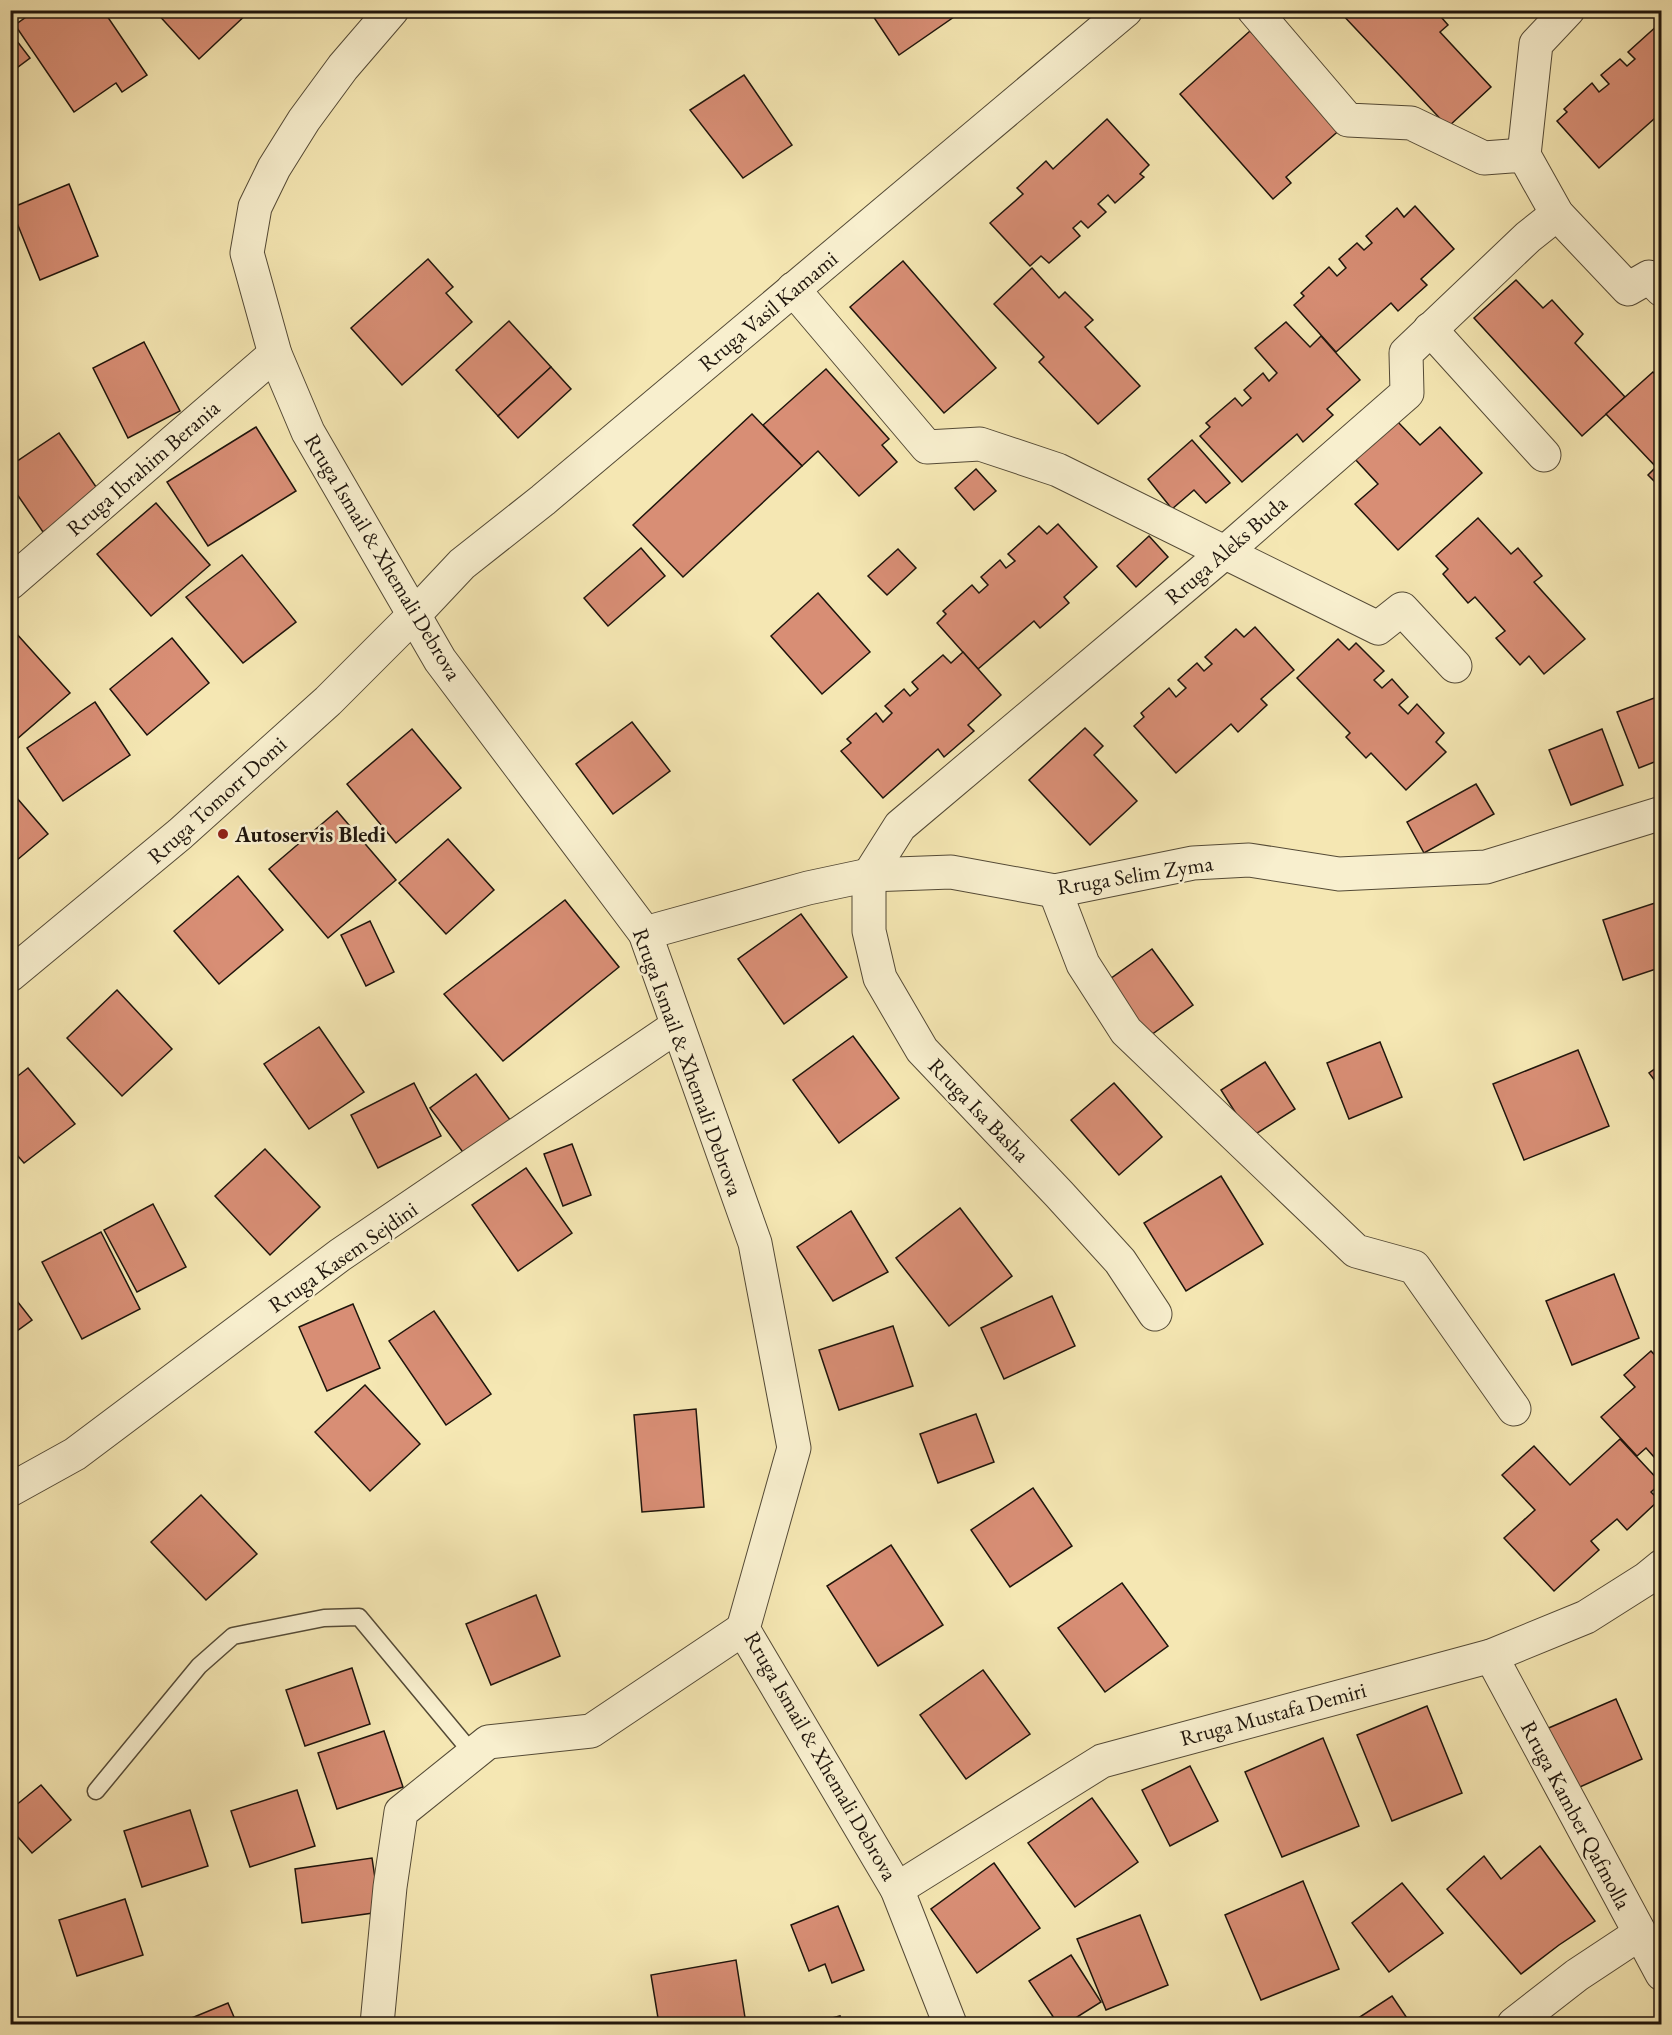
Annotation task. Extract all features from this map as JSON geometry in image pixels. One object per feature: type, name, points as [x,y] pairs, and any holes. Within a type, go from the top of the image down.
[{"type":"street","name":"Rruga Ismail & Xhemali Debrova","points":[[392,10],[343,67],[304,120],[274,168],[255,207],[247,253],[275,354],[308,432],[440,660],[645,933],[676,1026],[755,1243],[794,1448],[743,1629],[897,1889],[950,2025]]},
{"type":"street","name":"Rruga Vasil Kamami","points":[[414,615],[462,564],[543,500],[1126,10]]},
{"type":"street","points":[[1254,10],[1348,120],[1411,123],[1484,158],[1524,155]]},
{"type":"street","points":[[1568,10],[1536,44],[1524,155],[1557,214],[1628,289],[1648,277],[1662,290]]},
{"type":"street","name":"Rruga Aleks Buda","points":[[869,875],[900,826],[1224,553],[1407,393],[1406,352],[1528,237],[1557,214]]},
{"type":"street","points":[[793,289],[927,447],[980,444],[1058,470],[1378,628],[1402,609],[1455,666]]},
{"type":"street","points":[[1431,329],[1544,456]]},
{"type":"street","name":"Rruga Ibrahim Berania","points":[[10,583],[275,354]]},
{"type":"street","name":"Rruga Tomorr Domi","points":[[10,975],[180,834],[328,701],[414,615]]},
{"type":"street","name":"Rruga Selim Zyma","points":[[645,933],[808,888],[869,875],[951,873],[1054,891],[1193,863],[1238,860],[1339,874],[1486,867],[1662,813]]},
{"type":"street","name":"Rruga Isa Basha","points":[[869,875],[869,931],[880,978],[922,1050],[1120,1261],[1155,1314]]},
{"type":"street","points":[[1054,891],[1083,964],[1126,1031],[1356,1251],[1414,1267],[1514,1409]]},
{"type":"street","name":"Rruga Kasem Sejdini","points":[[10,1490],[75,1454],[340,1255],[676,1026]]},
{"type":"street","name":"Rruga Mustafa Demiri","points":[[897,1889],[1102,1761],[1491,1656],[1586,1617],[1646,1579],[1662,1566]]},
{"type":"street","points":[[377,2025],[390,1887],[401,1812],[488,1742],[591,1731],[743,1629]]},
{"type":"street","name":"Rruga Kamber Qafmolla","points":[[1491,1656],[1662,1974]]},
{"type":"street","points":[[1515,2025],[1577,1975],[1639,1934]]},
{"type":"lane","points":[[96,1791],[199,1666],[233,1636],[324,1618],[359,1617],[473,1754]]},
{"type":"building","points":[[36,10],[103,10],[147,75],[122,92],[116,83],[74,112],[15,25]]},
{"type":"building","points":[[154,10],[251,10],[199,59]]},
{"type":"building","points":[[869,10],[964,10],[899,55]]},
{"type":"building","points":[[1342,10],[1435,10],[1448,25],[1440,32],[1491,87],[1448,127],[1340,12]]},
{"type":"building","points":[[1659,24],[1662,27],[1662,126],[1654,119],[1599,168],[1557,121],[1567,112],[1564,109],[1592,83],[1599,92],[1609,84],[1601,75],[1620,59],[1627,66],[1635,59],[1628,52]]},
{"type":"building","points":[[1250,31],[1343,127],[1286,177],[1291,183],[1273,199],[1180,94]]},
{"type":"building","points":[[10,32],[30,58],[10,73]]},
{"type":"building","points":[[744,75],[792,145],[743,178],[690,110]]},
{"type":"building","points":[[1107,119],[1149,165],[1140,174],[1144,177],[1115,203],[1108,195],[1098,204],[1106,212],[1088,228],[1081,221],[1073,228],[1080,236],[1049,263],[1041,256],[1030,266],[990,223],[1023,194],[1017,188],[1046,161],[1053,169]]},
{"type":"building","points":[[69,184],[98,256],[40,280],[11,208]]},
{"type":"building","points":[[1415,206],[1454,249],[1421,279],[1427,285],[1398,311],[1391,303],[1336,352],[1294,305],[1304,296],[1301,293],[1329,267],[1337,276],[1346,268],[1339,259],[1357,243],[1364,250],[1372,243],[1366,236],[1397,208],[1404,217]]},
{"type":"building","points":[[428,259],[453,287],[446,293],[472,322],[402,385],[351,328]]},
{"type":"building","points":[[903,261],[996,368],[944,413],[850,307]]},
{"type":"building","points":[[1032,268],[1059,298],[1065,292],[1093,320],[1085,327],[1140,386],[1098,424],[1039,362],[1044,357],[994,304]]},
{"type":"building","points":[[1516,280],[1543,308],[1552,300],[1583,334],[1575,343],[1625,397],[1582,436],[1474,318]]},
{"type":"building","points":[[509,321],[551,367],[498,416],[456,370]]},
{"type":"building","points":[[1286,322],[1310,347],[1321,336],[1360,380],[1327,409],[1333,415],[1303,442],[1297,434],[1242,482],[1200,436],[1210,427],[1206,423],[1235,398],[1242,406],[1251,398],[1244,390],[1263,373],[1269,381],[1277,373],[1255,348]]},
{"type":"building","points":[[144,342],[180,411],[128,438],[93,368]]},
{"type":"building","points":[[551,367],[571,389],[518,438],[498,416]]},
{"type":"building","points":[[826,369],[889,439],[882,445],[897,462],[859,496],[818,451],[802,466],[763,425]]},
{"type":"building","points":[[1653,372],[1662,381],[1662,489],[1648,475],[1656,467],[1606,414]]},
{"type":"building","points":[[752,414],[802,466],[683,577],[633,525]]},
{"type":"building","points":[[1396,420],[1420,445],[1440,427],[1482,473],[1398,550],[1355,504],[1378,484],[1354,458]]},
{"type":"building","points":[[256,427],[296,491],[208,546],[167,482]]},
{"type":"building","points":[[59,433],[101,494],[43,532],[10,484],[10,466]]},
{"type":"building","points":[[1192,440],[1230,483],[1206,503],[1194,490],[1172,509],[1148,479]]},
{"type":"building","points":[[976,469],[996,491],[974,510],[955,488]]},
{"type":"building","points":[[156,503],[210,565],[151,616],[97,554]]},
{"type":"building","points":[[1478,518],[1511,554],[1518,548],[1542,576],[1534,582],[1585,639],[1544,674],[1529,656],[1520,665],[1496,638],[1505,631],[1475,597],[1468,603],[1443,574],[1448,569],[1436,556]]},
{"type":"building","points":[[1058,524],[1097,567],[1064,597],[1069,603],[1040,628],[1034,621],[978,669],[937,623],[946,614],[943,611],[972,585],[979,593],[988,585],[981,577],[1000,560],[1006,568],[1015,561],[1008,554],[1039,526],[1047,534]]},
{"type":"building","points":[[1149,536],[1168,557],[1136,587],[1117,566]]},
{"type":"building","points":[[641,548],[665,576],[608,626],[584,598]]},
{"type":"building","points":[[898,549],[916,568],[887,595],[868,576]]},
{"type":"building","points":[[242,555],[296,622],[243,663],[186,597]]},
{"type":"building","points":[[818,593],[870,652],[822,694],[771,636]]},
{"type":"building","points":[[1255,627],[1294,670],[1261,699],[1267,705],[1238,732],[1231,724],[1176,773],[1134,726],[1144,717],[1141,713],[1169,688],[1176,697],[1186,688],[1178,680],[1197,663],[1204,671],[1212,664],[1205,657],[1236,629],[1244,637]]},
{"type":"building","points":[[15,632],[70,693],[10,745],[10,636]]},
{"type":"building","points":[[172,638],[209,683],[147,735],[110,689]]},
{"type":"building","points":[[1338,639],[1349,650],[1356,643],[1384,671],[1374,680],[1382,688],[1392,679],[1408,697],[1399,705],[1408,714],[1417,704],[1444,733],[1436,742],[1446,752],[1406,790],[1371,753],[1366,758],[1346,737],[1350,733],[1297,678]]},
{"type":"building","points":[[963,652],[1001,695],[968,725],[974,731],[944,757],[938,749],[883,798],[841,751],[851,743],[847,739],[876,713],[883,722],[892,713],[885,706],[904,689],[910,696],[918,689],[912,682],[943,655],[951,663]]},
{"type":"building","points":[[1662,695],[1662,759],[1639,768],[1617,712]]},
{"type":"building","points":[[95,702],[130,755],[63,801],[27,748]]},
{"type":"building","points":[[632,722],[670,771],[613,814],[576,764]]},
{"type":"building","points":[[1085,728],[1103,746],[1094,755],[1137,801],[1090,845],[1029,780]]},
{"type":"building","points":[[412,729],[461,788],[396,843],[347,784]]},
{"type":"building","points":[[1602,729],[1623,785],[1571,805],[1549,750]]},
{"type":"building","points":[[1476,784],[1494,814],[1424,853],[1407,822]]},
{"type":"building","points":[[10,790],[48,834],[10,866]]},
{"type":"building","points":[[337,811],[396,880],[328,938],[269,869]]},
{"type":"building","points":[[448,839],[494,890],[446,934],[399,883]]},
{"type":"building","points":[[238,876],[283,930],[219,984],[174,931]]},
{"type":"building","points":[[565,900],[619,967],[503,1061],[444,994]]},
{"type":"building","points":[[1661,901],[1662,967],[1623,980],[1603,920]]},
{"type":"building","points":[[801,914],[847,977],[784,1024],[738,959]]},
{"type":"building","points":[[370,921],[394,972],[366,986],[341,935]]},
{"type":"building","points":[[1152,949],[1193,1005],[1144,1040],[1103,984]]},
{"type":"building","points":[[117,990],[172,1049],[122,1096],[67,1038]]},
{"type":"building","points":[[319,1027],[364,1092],[309,1129],[264,1064]]},
{"type":"building","points":[[853,1036],[899,1098],[839,1143],[793,1080]]},
{"type":"building","points":[[1380,1042],[1402,1097],[1349,1119],[1327,1063]]},
{"type":"building","points":[[1578,1050],[1609,1126],[1524,1160],[1493,1084]]},
{"type":"building","points":[[1265,1062],[1295,1109],[1251,1137],[1221,1090]]},
{"type":"building","points":[[1662,1064],[1662,1090],[1649,1073]]},
{"type":"building","points":[[28,1068],[75,1124],[24,1163],[10,1147],[10,1082]]},
{"type":"building","points":[[476,1074],[511,1121],[465,1155],[430,1108]]},
{"type":"building","points":[[414,1083],[441,1136],[378,1168],[351,1115]]},
{"type":"building","points":[[1114,1083],[1162,1137],[1119,1175],[1071,1120]]},
{"type":"building","points":[[572,1144],[591,1195],[563,1206],[544,1154]]},
{"type":"building","points":[[265,1149],[320,1207],[270,1255],[215,1196]]},
{"type":"building","points":[[526,1168],[572,1233],[518,1271],[472,1205]]},
{"type":"building","points":[[1221,1176],[1263,1244],[1186,1291],[1144,1223]]},
{"type":"building","points":[[153,1204],[186,1267],[137,1292],[104,1230]]},
{"type":"building","points":[[960,1208],[1012,1276],[949,1326],[896,1258]]},
{"type":"building","points":[[851,1211],[888,1272],[833,1301],[797,1247]]},
{"type":"building","points":[[101,1232],[140,1309],[82,1339],[42,1262]]},
{"type":"building","points":[[1614,1274],[1639,1338],[1572,1365],[1546,1301]]},
{"type":"building","points":[[10,1292],[32,1320],[10,1336]]},
{"type":"building","points":[[1052,1296],[1075,1346],[1004,1379],[981,1328]]},
{"type":"building","points":[[353,1304],[380,1368],[327,1391],[299,1327]]},
{"type":"building","points":[[434,1311],[491,1394],[446,1425],[389,1341]]},
{"type":"building","points":[[893,1326],[913,1386],[839,1410],[819,1350]]},
{"type":"building","points":[[1651,1351],[1662,1363],[1662,1451],[1654,1457],[1646,1448],[1637,1456],[1601,1417],[1635,1387],[1624,1375]]},
{"type":"building","points":[[365,1385],[420,1444],[370,1491],[315,1432]]},
{"type":"building","points":[[696,1409],[704,1507],[642,1512],[634,1415]]},
{"type":"building","points":[[976,1414],[994,1462],[938,1483],[920,1434]]},
{"type":"building","points":[[1620,1439],[1661,1483],[1651,1492],[1659,1500],[1627,1530],[1617,1519],[1591,1541],[1599,1550],[1554,1591],[1504,1538],[1535,1510],[1502,1475],[1534,1446],[1570,1485]]},
{"type":"building","points":[[1033,1488],[1072,1546],[1010,1587],[971,1530]]},
{"type":"building","points":[[201,1495],[257,1554],[206,1600],[151,1542]]},
{"type":"building","points":[[891,1545],[943,1625],[878,1666],[827,1586]]},
{"type":"building","points":[[1122,1583],[1168,1646],[1105,1692],[1058,1628]]},
{"type":"building","points":[[536,1595],[560,1656],[491,1685],[466,1624]]},
{"type":"building","points":[[352,1668],[370,1724],[305,1746],[286,1690]]},
{"type":"building","points":[[983,1670],[1030,1734],[966,1779],[920,1715]]},
{"type":"building","points":[[1616,1699],[1642,1759],[1571,1791],[1544,1730]]},
{"type":"building","points":[[1427,1706],[1462,1793],[1392,1821],[1357,1735]]},
{"type":"building","points":[[384,1731],[403,1787],[337,1809],[318,1753]]},
{"type":"building","points":[[1323,1738],[1359,1826],[1282,1857],[1245,1772]]},
{"type":"building","points":[[1190,1766],[1218,1821],[1170,1846],[1142,1790]]},
{"type":"building","points":[[41,1785],[71,1820],[32,1853],[10,1828],[10,1810]]},
{"type":"building","points":[[297,1790],[315,1846],[250,1867],[231,1811]]},
{"type":"building","points":[[1092,1798],[1138,1862],[1075,1907],[1028,1843]]},
{"type":"building","points":[[190,1810],[208,1866],[142,1887],[124,1831]]},
{"type":"building","points":[[1540,1846],[1595,1921],[1521,1974],[1447,1889],[1484,1856],[1501,1879]]},
{"type":"building","points":[[372,1858],[380,1912],[302,1923],[295,1869]]},
{"type":"building","points":[[994,1863],[1040,1928],[977,1973],[931,1909]]},
{"type":"building","points":[[1303,1881],[1339,1969],[1261,2000],[1225,1915]]},
{"type":"building","points":[[1402,1883],[1443,1933],[1389,1972],[1352,1923]]},
{"type":"building","points":[[125,1899],[143,1955],[77,1976],[59,1920]]},
{"type":"building","points":[[838,1906],[864,1970],[832,1983],[825,1964],[809,1971],[791,1925]]},
{"type":"building","points":[[1140,1915],[1168,1985],[1106,2010],[1077,1939]]},
{"type":"building","points":[[1071,1955],[1101,2002],[1066,2024],[1058,2024],[1029,1981]]},
{"type":"building","points":[[736,1960],[746,2024],[659,2024],[651,1975]]},
{"type":"building","points":[[1392,1996],[1411,2024],[1349,2024]]},
{"type":"building","points":[[228,2003],[237,2024],[177,2024]]},
{"type":"building","points":[[840,2016],[842,2024],[809,2024]]},
{"type":"place","name":"Autoservis Bledi","points":[[223,834]]}]
